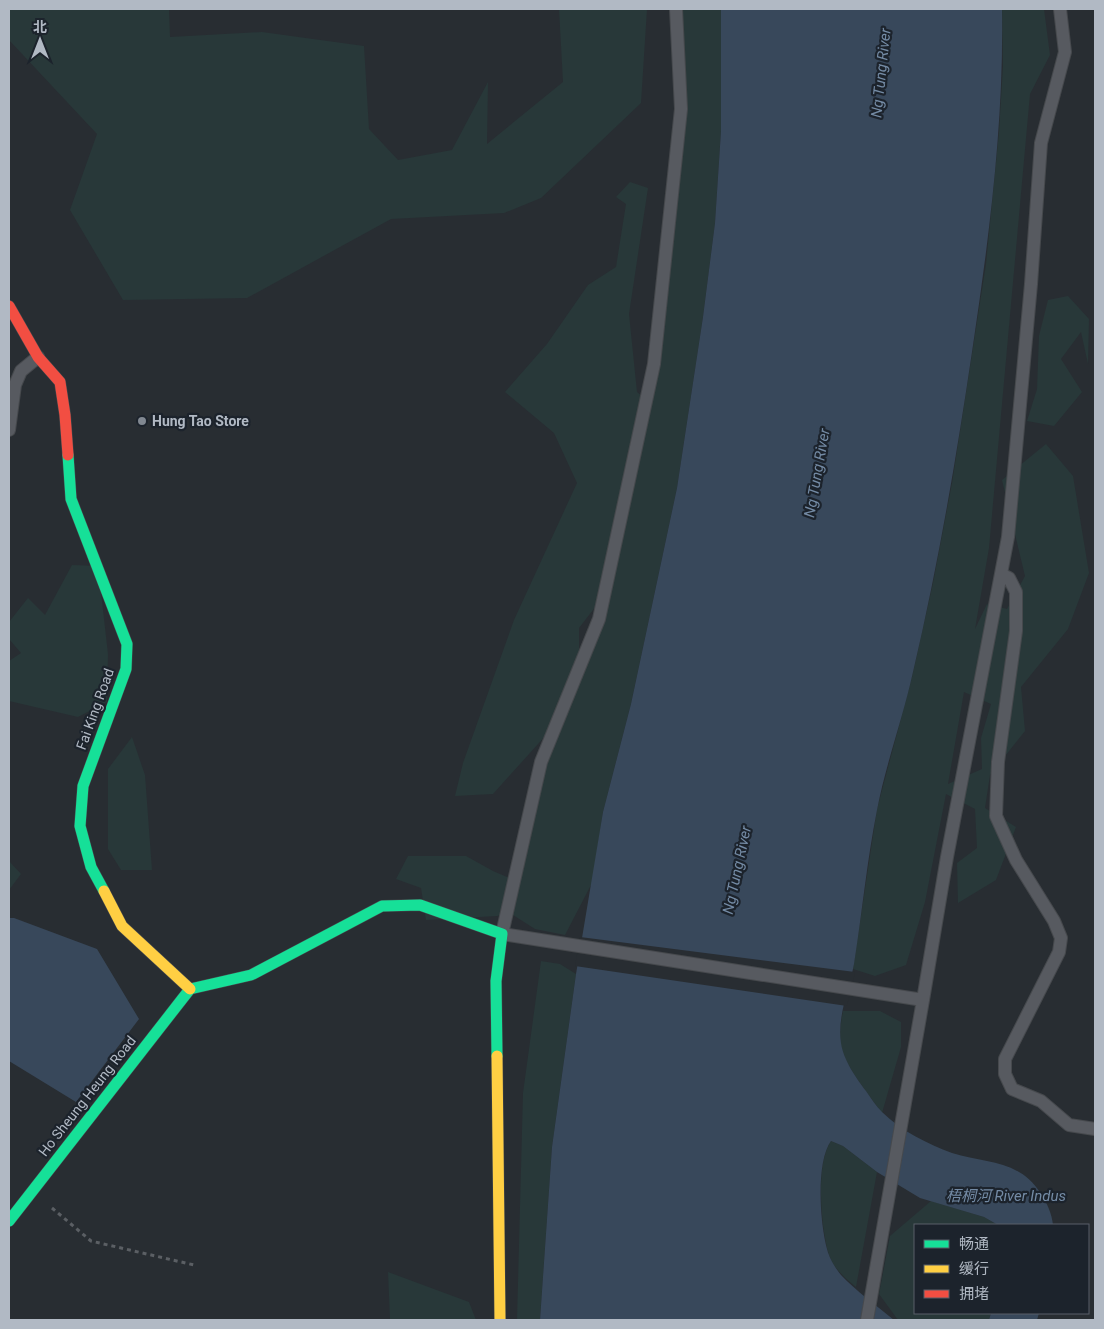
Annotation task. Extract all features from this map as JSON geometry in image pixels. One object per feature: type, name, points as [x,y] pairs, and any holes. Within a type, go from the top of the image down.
[{"type":"street","name":"Fai King Road","points":[[9,306],[38,357],[60,382],[65,415],[71,499],[127,644],[126,669],[83,786],[80,826],[91,867],[122,926],[190,989]]},
{"type":"street","points":[[190,989],[251,975],[382,906],[420,905],[502,934],[496,981],[500,1320]]},
{"type":"street","name":"Ho Sheung Heung Road","points":[[9,1221],[190,989]]},
{"type":"lane","points":[[676,9],[681,109],[654,364],[599,619],[542,762],[502,934],[924,1000]]},
{"type":"lane","points":[[867,1320],[924,1000],[947,857],[1008,537],[1031,284],[1041,143],[1065,52],[1060,9]]},
{"type":"lane","points":[[9,430],[15,385],[21,371],[38,357]]},
{"type":"lane","points":[[1001,574],[1009,578],[1016,592],[1016,631],[998,762],[996,816],[1016,860],[1054,921],[1061,938],[1059,952],[1006,1059],[1005,1074],[1012,1090],[1041,1101],[1069,1125],[1095,1129]]},
{"type":"path","points":[[32,1191],[91,1241],[194,1265]]},
{"type":"shaded area","points":[[9,9],[169,9],[170,37],[262,32],[364,46],[369,129],[398,160],[452,150],[488,82],[487,144],[563,82],[559,9],[647,9],[641,103],[541,198],[504,213],[391,219],[247,298],[123,300],[70,210],[97,134],[9,40]]},
{"type":"shaded area","points":[[676,9],[721,9],[721,131],[715,223],[703,317],[677,488],[631,704],[603,812],[592,883],[565,935],[535,929],[513,915],[426,920],[421,888],[396,879],[408,856],[466,856],[514,880],[556,724],[493,794],[455,796],[463,763],[514,620],[577,483],[554,433],[505,392],[547,344],[588,285],[616,267],[626,204],[616,197],[630,182],[648,188],[629,314],[637,392],[646,400],[681,109]],"holes":[[[603,597],[579,665],[579,628]]]},
{"type":"shaded area","points":[[1002,9],[1044,9],[1050,55],[1030,94],[989,548],[975,629],[987,604],[1007,609],[1025,576],[1002,480],[1046,444],[1073,476],[1089,573],[1068,629],[1021,687],[1025,731],[990,775],[985,808],[1016,827],[996,880],[958,903],[957,863],[977,848],[975,809],[946,794],[925,902],[906,965],[875,976],[853,969],[877,809],[912,677],[933,583],[952,483],[986,264],[999,132],[1003,66]],"holes":[[[964,692],[991,704],[981,738],[982,769],[948,784]]]},
{"type":"shaded area","points":[[1068,296],[1089,319],[1088,364],[1081,332],[1061,359],[1082,392],[1054,426],[1027,421],[1037,389],[1039,336],[1048,300]]},
{"type":"shaded area","points":[[72,565],[98,566],[108,654],[107,702],[78,717],[9,701],[9,661],[21,653],[9,639],[9,622],[28,598],[45,615]]},
{"type":"shaded area","points":[[132,737],[145,775],[152,870],[121,870],[108,849],[108,769]]},
{"type":"shaded area","points":[[9,861],[21,874],[9,890]]},
{"type":"shaded area","points":[[541,961],[560,964],[576,974],[552,1147],[540,1320],[517,1320],[523,1093]]},
{"type":"shaded area","points":[[843,1011],[880,1011],[901,1022],[901,1047],[882,1113],[858,1080],[843,1054],[840,1028]]},
{"type":"shaded area","points":[[831,1141],[843,1146],[877,1172],[856,1287],[833,1264],[826,1244],[822,1214],[821,1180],[826,1151]]},
{"type":"shaded area","points":[[931,1201],[984,1217],[996,1224],[914,1224],[914,1314],[991,1314],[989,1320],[898,1320],[879,1294],[890,1236]]},
{"type":"shaded area","points":[[388,1272],[469,1302],[476,1320],[390,1320]]},
{"type":"water","points":[[721,9],[1002,9],[1001,95],[994,181],[960,433],[922,632],[877,810],[854,964],[842,1013],[840,1033],[842,1049],[850,1068],[876,1105],[889,1119],[924,1141],[952,1153],[1001,1164],[1023,1174],[1043,1197],[1053,1224],[996,1224],[984,1217],[920,1198],[877,1172],[843,1146],[831,1141],[826,1151],[821,1180],[821,1214],[829,1255],[838,1271],[847,1281],[894,1320],[540,1320],[552,1147],[576,974],[603,812],[631,704],[677,488],[715,223],[721,131]]},
{"type":"water","points":[[9,918],[14,918],[97,949],[139,1019],[76,1102],[9,1061]]},
{"type":"water","points":[[991,1314],[1039,1314],[1037,1320],[989,1320]]},
{"type":"pier","points":[[580,937],[855,972],[847,1006],[575,966]]},
{"type":"traffic: fast","points":[[68,455],[71,499],[127,644],[126,669],[83,786],[80,826],[91,867],[104,891]]},
{"type":"traffic: fast","points":[[190,989],[251,975],[382,906],[420,905],[502,934],[496,981],[497,1056]]},
{"type":"traffic: fast","points":[[9,1221],[190,989]]},
{"type":"traffic: slow","points":[[104,891],[122,926],[190,989]]},
{"type":"traffic: slow","points":[[497,1056],[500,1320]]},
{"type":"traffic: jam","points":[[9,306],[38,357],[60,382],[68,455]]},
{"type":"place","name":"Hung Tao Store","points":[[142,421]]},
{"type":"water label","name":"Ng Tung River","points":[[881,73]]},
{"type":"water label","name":"Ng Tung River","points":[[817,473]]},
{"type":"water label","name":"Ng Tung River","points":[[737,870]]},
{"type":"water label","name":"梧桐河 River Indus","points":[[1006,1196]]}]
